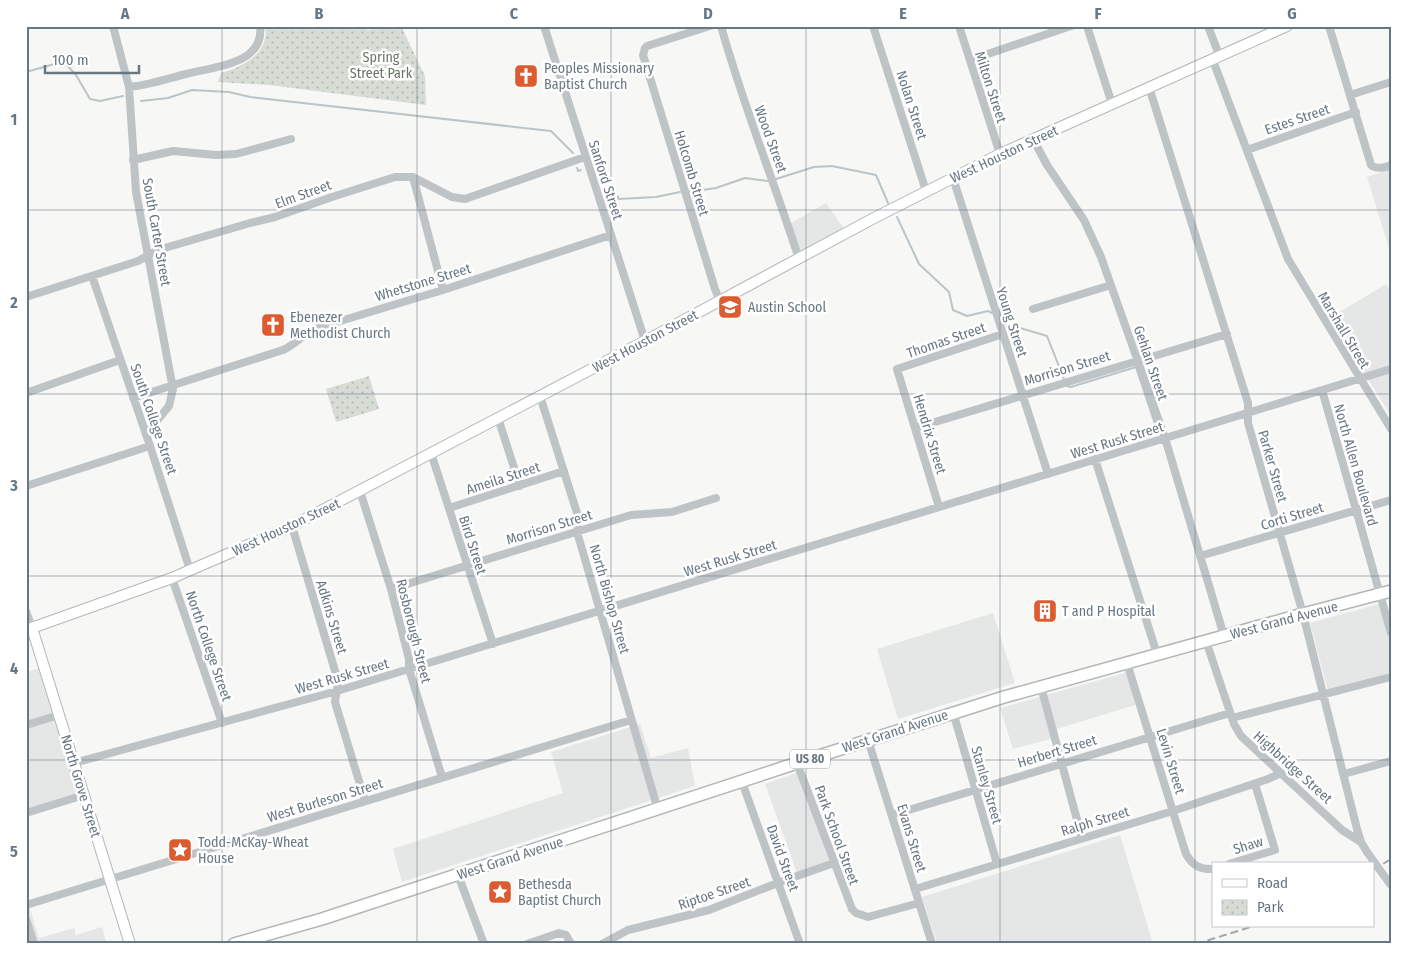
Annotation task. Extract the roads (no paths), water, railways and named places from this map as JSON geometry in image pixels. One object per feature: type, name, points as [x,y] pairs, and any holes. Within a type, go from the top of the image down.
[{"type":"highway","name":"West Grand Avenue","points":[[234,944],[301,926],[954,712],[1156,654],[1386,593]]},
{"type":"main road","name":"West Houston Street","points":[[29,629],[172,578],[292,526],[926,191],[1000,154],[1286,26]]},
{"type":"main road","name":"North Grove Street","points":[[29,629],[59,715],[130,944]]},
{"type":"street","name":"South Carter Street","points":[[113,26],[129,87],[134,181],[173,394],[169,406],[146,434]]},
{"type":"street","points":[[129,87],[153,84],[234,63],[254,48],[260,37],[260,26]]},
{"type":"street","name":"Sanford Street","points":[[544,26],[645,341]]},
{"type":"street","name":"Holcomb Street","points":[[710,26],[648,46],[643,52],[643,59],[720,301]]},
{"type":"street","name":"Wood Street","points":[[720,26],[736,79],[799,259]]},
{"type":"street","name":"Nolan Street","points":[[873,26],[926,191]]},
{"type":"street","name":"Milton Street","points":[[959,26],[1000,154]]},
{"type":"street","points":[[970,60],[1071,26]]},
{"type":"street","points":[[1087,26],[1112,104]]},
{"type":"street","points":[[1208,26],[1216,57],[1247,150]]},
{"type":"street","points":[[1329,26],[1370,160],[1375,168],[1391,165]]},
{"type":"street","points":[[1350,95],[1391,82]]},
{"type":"street","name":"Parker Street","points":[[1149,88],[1248,403],[1248,423],[1278,533],[1303,614],[1362,842],[1390,885]]},
{"type":"street","name":"Estes Street","points":[[1247,150],[1356,112]]},
{"type":"street","points":[[133,160],[173,151],[216,155],[236,154],[291,139]]},
{"type":"street","name":"Gehlan Street","points":[[1034,139],[1047,165],[1084,220],[1111,285],[1165,438],[1224,636]]},
{"type":"street","name":"Marshall Street","points":[[1247,150],[1280,241],[1295,273],[1391,429]]},
{"type":"street","points":[[413,177],[452,197],[465,199],[585,157]]},
{"type":"street","points":[[413,177],[443,290]]},
{"type":"street","name":"Elm Street","points":[[26,297],[138,261],[158,250],[275,217],[389,179],[413,177]]},
{"type":"street","name":"Young Street","points":[[953,178],[1048,474]]},
{"type":"street","name":"Whetstone Street","points":[[133,398],[283,350],[317,328],[443,290],[611,235]]},
{"type":"street","name":"South College Street","points":[[92,276],[190,570]]},
{"type":"street","points":[[1033,309],[1111,285]]},
{"type":"street","name":"Thomas Street","points":[[897,369],[1003,334]]},
{"type":"street","name":"Morrison Street","points":[[915,428],[1227,334]]},
{"type":"street","points":[[26,393],[120,360]]},
{"type":"street","name":"Hendrix Street","points":[[897,369],[939,507]]},
{"type":"street","name":"West Rusk Street","points":[[74,763],[337,691],[1391,369]]},
{"type":"street","name":"North Allen Boulevard","points":[[1322,390],[1356,509],[1386,593],[1391,633]]},
{"type":"street","name":"North Bishop Street","points":[[540,396],[578,516],[577,532],[658,810]]},
{"type":"street","points":[[498,418],[520,486]]},
{"type":"street","points":[[26,486],[150,446]]},
{"type":"street","name":"Bird Street","points":[[432,452],[493,644]]},
{"type":"street","points":[[1095,459],[1156,654]]},
{"type":"street","name":"Ameila Street","points":[[449,508],[564,471]]},
{"type":"street","name":"Rosborough Street","points":[[360,491],[391,589],[409,660],[409,669],[442,777]]},
{"type":"street","name":"Morrison Street","points":[[391,589],[637,514],[677,511],[716,498]]},
{"type":"street","name":"Corti Street","points":[[1200,556],[1391,500]]},
{"type":"street","name":"Adkins Street","points":[[292,526],[338,681],[335,702],[365,801]]},
{"type":"street","name":"North College Street","points":[[172,578],[222,723]]},
{"type":"street","points":[[26,611],[29,629]]},
{"type":"street","name":"Highbridge Street","points":[[1206,641],[1236,730],[1245,741],[1342,830],[1362,842]]},
{"type":"street","name":"Levin Street","points":[[1127,663],[1186,854],[1194,865],[1207,870],[1212,868]]},
{"type":"street","name":"Herbert Street","points":[[892,815],[1150,736],[1391,677]]},
{"type":"street","points":[[1040,687],[1082,838]]},
{"type":"street","name":"Stanley Street","points":[[954,712],[997,864]]},
{"type":"street","points":[[26,725],[59,715]]},
{"type":"street","name":"West Burleson Street","points":[[26,905],[631,720]]},
{"type":"street","name":"Evans Street","points":[[868,740],[932,944]]},
{"type":"street","points":[[1344,774],[1391,761]]},
{"type":"street","name":"Park School Street","points":[[797,763],[849,903],[856,913],[862,916],[874,916],[919,902]]},
{"type":"street","name":"Ralph Street","points":[[915,889],[1173,810],[1255,784],[1281,773]]},
{"type":"street","name":"David Street","points":[[742,782],[800,944]]},
{"type":"street","name":"Shaw","points":[[1236,862],[1275,850],[1255,784]]},
{"type":"street","points":[[26,813],[84,795]]},
{"type":"street","name":"Riptoe Street","points":[[602,944],[628,930],[709,910],[778,882],[834,863]]},
{"type":"street","points":[[458,875],[484,944]]},
{"type":"street","points":[[26,919],[34,944]]},
{"type":"street","points":[[526,944],[555,934],[562,934],[568,938],[571,944]]},
{"type":"waterway","points":[[26,72],[58,63],[66,64],[76,75],[90,99],[100,101],[123,96]]},
{"type":"waterway","points":[[141,101],[168,98],[192,90],[229,92],[250,97],[551,131],[573,153]]},
{"type":"waterway","points":[[776,179],[814,167],[832,166],[876,175],[888,203]]},
{"type":"waterway","points":[[596,167],[605,173]]},
{"type":"waterway","points":[[577,168],[578,171],[581,170]]},
{"type":"waterway","points":[[688,192],[716,188],[745,178],[768,181]]},
{"type":"waterway","points":[[618,196],[618,199],[656,197],[680,192]]},
{"type":"waterway","points":[[897,217],[919,264],[949,292],[953,310],[967,316],[988,311],[992,313]]},
{"type":"waterway","points":[[1007,324],[1047,336],[1064,379]]},
{"type":"waterway","points":[[1067,386],[1071,387],[1136,367],[1158,433]]},
{"type":"railway","points":[[1374,869],[1391,859]]},
{"type":"railway","points":[[1196,944],[1248,928]]},
{"type":"place","name":"Peoples Missionary Baptist Church","points":[[526,76]]},
{"type":"place","name":"Austin School","points":[[730,307]]},
{"type":"place","name":"Ebenezer Methodist Church","points":[[273,325]]},
{"type":"place","name":"T and P Hospital","points":[[1045,611]]},
{"type":"place","name":"Todd-McKay-Wheat House","points":[[180,850]]},
{"type":"place","name":"Bethesda Baptist Church","points":[[500,892]]},
{"type":"park label","name":"Spring Street Park","points":[[381,66]]}]
